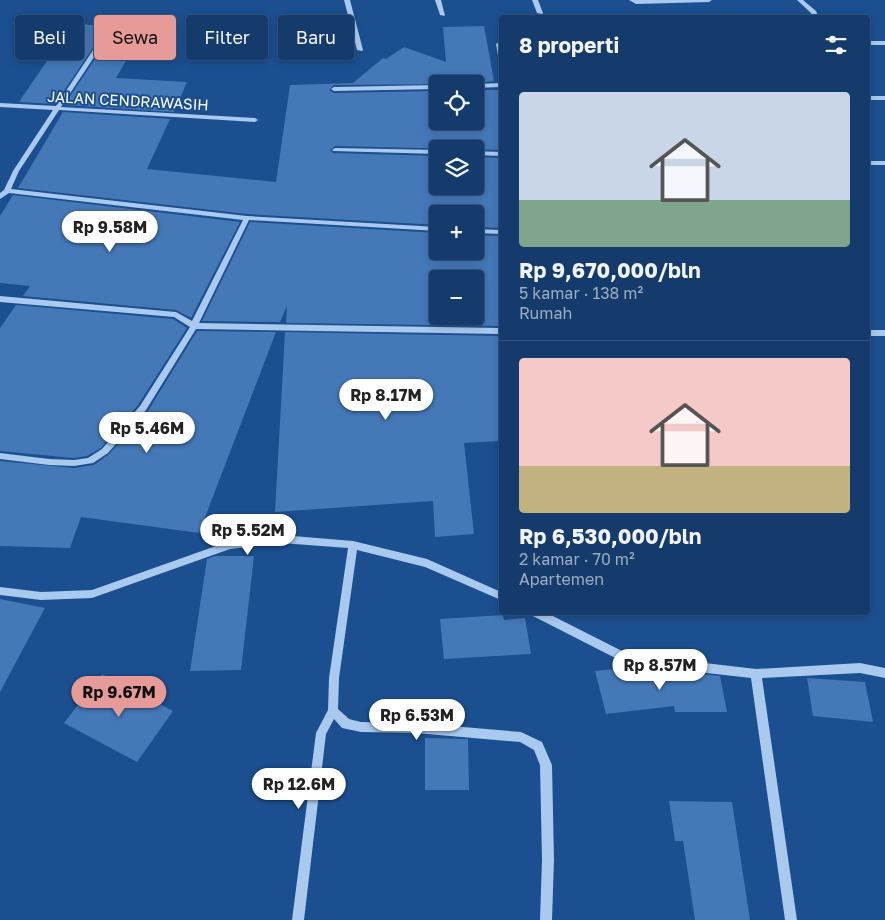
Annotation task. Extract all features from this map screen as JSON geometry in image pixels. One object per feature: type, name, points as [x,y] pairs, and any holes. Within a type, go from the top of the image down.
[{"type":"street","points":[[347,0],[360,50]]},
{"type":"street","points":[[438,0],[443,15]]},
{"type":"street","points":[[535,0],[540,13]]},
{"type":"street","points":[[632,0],[636,2],[709,0]]},
{"type":"street","points":[[800,0],[815,15]]},
{"type":"street","points":[[870,43],[885,43]]},
{"type":"street","points":[[0,197],[7,191],[16,171],[94,52]]},
{"type":"street","points":[[484,86],[499,85]]},
{"type":"street","points":[[334,89],[429,87]]},
{"type":"street","points":[[870,98],[885,98]]},
{"type":"street","name":"JALAN CENDRAWASIH","points":[[0,105],[255,120]]},
{"type":"street","points":[[335,150],[429,152]]},
{"type":"street","points":[[484,153],[499,154]]},
{"type":"street","points":[[870,163],[885,163]]},
{"type":"street","points":[[7,191],[247,218],[429,228]]},
{"type":"street","points":[[0,456],[74,463],[90,461],[105,451],[142,408],[194,326],[247,218]]},
{"type":"street","points":[[484,231],[499,232]]},
{"type":"street","points":[[0,299],[176,316],[194,326],[499,330]]},
{"type":"street","points":[[870,334],[885,333]]},
{"type":"street","points":[[0,591],[41,596],[92,594],[230,545],[281,539],[352,545],[427,563],[499,595]]},
{"type":"street","points":[[298,920],[321,734],[333,711],[334,678],[352,545]]},
{"type":"street","points":[[540,615],[628,659],[756,674],[860,668],[885,673]]},
{"type":"street","points":[[756,674],[791,920]]},
{"type":"street","points":[[333,711],[346,724],[361,727],[416,728],[521,737],[538,746],[546,765],[548,860],[546,920]]},
{"type":"building","points":[[84,24],[94,25],[94,46],[55,104],[19,102],[48,60],[84,60]]},
{"type":"building","points":[[484,26],[494,81],[484,82],[484,75],[429,75],[429,84],[334,85],[329,90],[334,93],[429,91],[429,130],[484,130],[484,90],[499,90],[499,150],[484,150],[484,140],[429,140],[429,148],[335,146],[330,150],[333,153],[429,156],[429,195],[484,195],[484,157],[499,158],[499,228],[484,227],[484,205],[429,205],[429,224],[247,214],[18,188],[63,112],[170,119],[147,169],[276,182],[290,85],[353,83],[383,58],[386,59],[404,47],[446,62],[443,27]]},
{"type":"building","points":[[94,60],[126,60],[116,78],[187,82],[174,112],[64,105]]},
{"type":"building","points":[[13,195],[240,222],[191,318],[176,310],[23,296],[30,286],[0,283],[0,216]]},
{"type":"building","points":[[250,222],[429,232],[429,260],[484,260],[484,235],[499,236],[499,326],[429,325],[484,325],[484,270],[429,270],[429,325],[286,323],[287,306],[280,322],[202,321]]},
{"type":"building","points":[[16,305],[173,319],[187,328],[138,405],[101,448],[87,456],[74,458],[0,451],[0,328]]},
{"type":"building","points":[[197,331],[276,332],[199,533],[81,517],[70,548],[0,546],[0,461],[74,468],[94,465],[109,454],[148,411]]},
{"type":"building","points":[[285,332],[499,336],[499,441],[464,443],[474,534],[435,537],[433,501],[275,512]]},
{"type":"building","points":[[215,556],[254,556],[241,670],[190,671],[207,559]]},
{"type":"building","points":[[0,599],[45,608],[0,692]]},
{"type":"building","points":[[503,615],[504,620],[525,618],[531,654],[444,659],[440,619]]},
{"type":"building","points":[[634,667],[642,668],[643,674],[693,673],[720,676],[727,712],[675,712],[674,706],[606,714],[595,671]]},
{"type":"building","points":[[102,674],[173,711],[137,762],[64,723]]},
{"type":"building","points":[[807,678],[865,682],[873,722],[813,716]]},
{"type":"building","points":[[425,738],[468,739],[469,790],[425,790]]},
{"type":"building","points":[[669,801],[732,802],[750,920],[695,920],[683,841],[675,841]]}]
